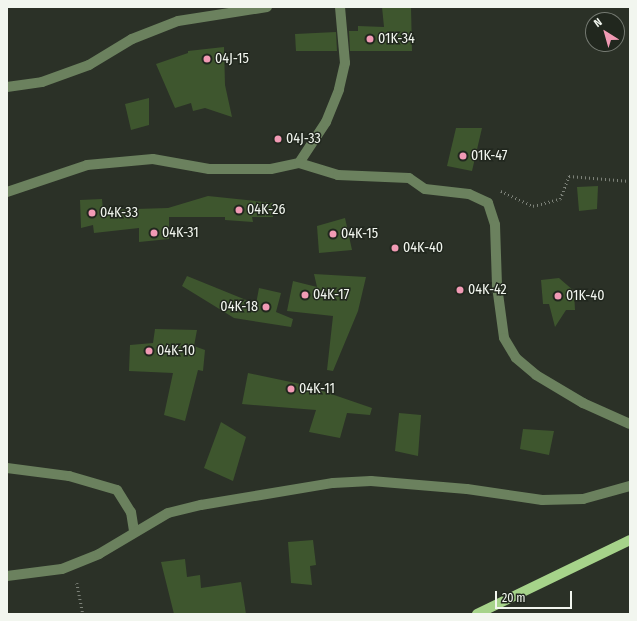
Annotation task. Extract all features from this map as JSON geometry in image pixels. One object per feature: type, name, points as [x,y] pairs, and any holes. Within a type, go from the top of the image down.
[{"type":"main road","points":[[477,614],[630,540]]},
{"type":"street","points":[[7,87],[42,82],[90,65],[132,39],[178,21],[267,7]]},
{"type":"street","points":[[299,163],[326,122],[339,89],[345,63],[340,7]]},
{"type":"street","points":[[7,192],[87,165],[117,160],[153,160],[216,169],[271,169],[299,163],[338,175],[409,178],[425,189],[469,194],[488,203],[492,218],[504,338],[516,358],[536,375],[583,402],[630,424]]},
{"type":"street","points":[[7,468],[69,476],[117,490],[131,512],[134,531]]},
{"type":"street","points":[[7,576],[62,569],[99,554],[134,531],[168,513],[200,505],[333,483],[386,482],[542,500],[583,499],[630,486]]},
{"type":"path","points":[[469,194],[505,191],[533,206],[560,200],[569,176],[630,181]]},
{"type":"path","points":[[74,564],[83,614]]},
{"type":"building","points":[[382,7],[411,7],[412,51],[350,51],[349,31],[358,31],[358,26],[384,27]]},
{"type":"building","points":[[336,32],[337,51],[296,51],[295,34]]},
{"type":"building","points":[[224,47],[225,85],[232,117],[205,108],[193,111],[191,103],[175,108],[156,64],[188,53],[188,51]]},
{"type":"building","points":[[149,98],[149,125],[131,130],[125,104]]},
{"type":"building","name":"01K-47","points":[[456,128],[482,128],[472,171],[447,166]]},
{"type":"building","points":[[598,186],[597,209],[579,211],[577,187]]},
{"type":"building","points":[[208,196],[274,203],[273,217],[252,217],[253,222],[225,220],[225,217],[169,217],[169,239],[139,242],[139,228],[94,233],[93,225],[81,228],[80,200],[102,199],[103,210],[168,208]]},
{"type":"building","name":"04K-15","points":[[345,218],[352,250],[319,253],[317,226]]},
{"type":"building","points":[[314,274],[366,277],[358,311],[333,371],[327,370],[333,316],[287,311],[293,281],[317,287]]},
{"type":"building","points":[[187,276],[256,304],[259,288],[281,293],[276,312],[293,319],[291,327],[234,318],[182,286]]},
{"type":"building","name":"01K-40","points":[[559,278],[574,291],[575,310],[566,310],[555,327],[549,304],[543,304],[541,280]]},
{"type":"building","points":[[155,329],[197,330],[194,346],[205,350],[203,371],[198,370],[185,421],[164,415],[173,373],[129,371],[130,345],[153,343]]},
{"type":"building","points":[[248,373],[305,385],[372,408],[370,415],[347,413],[340,438],[309,432],[316,410],[242,404]]},
{"type":"building","points":[[399,413],[421,415],[418,456],[395,451]]},
{"type":"building","points":[[221,422],[246,437],[233,481],[204,468]]},
{"type":"building","points":[[523,429],[554,431],[549,455],[520,449]]},
{"type":"building","points":[[313,540],[316,565],[310,566],[312,585],[291,583],[288,542]]},
{"type":"building","points":[[185,559],[187,577],[200,575],[201,588],[241,582],[246,614],[174,614],[161,562]]},
{"type":"place","name":"01K-34","points":[[370,39]]},
{"type":"place","name":"04J-15","points":[[207,59]]},
{"type":"place","name":"04J-33","points":[[278,139]]},
{"type":"place","name":"01K-47","points":[[463,156]]},
{"type":"place","name":"04K-26","points":[[239,210]]},
{"type":"place","name":"04K-33","points":[[92,213]]},
{"type":"place","name":"04K-31","points":[[154,233]]},
{"type":"place","name":"04K-15","points":[[333,234]]},
{"type":"place","name":"04K-40","points":[[395,248]]},
{"type":"place","name":"04K-42","points":[[460,290]]},
{"type":"place","name":"04K-17","points":[[305,295]]},
{"type":"place","name":"01K-40","points":[[558,296]]},
{"type":"place","name":"04K-18","points":[[266,307]]},
{"type":"place","name":"04K-10","points":[[149,351]]},
{"type":"place","name":"04K-11","points":[[291,389]]}]
